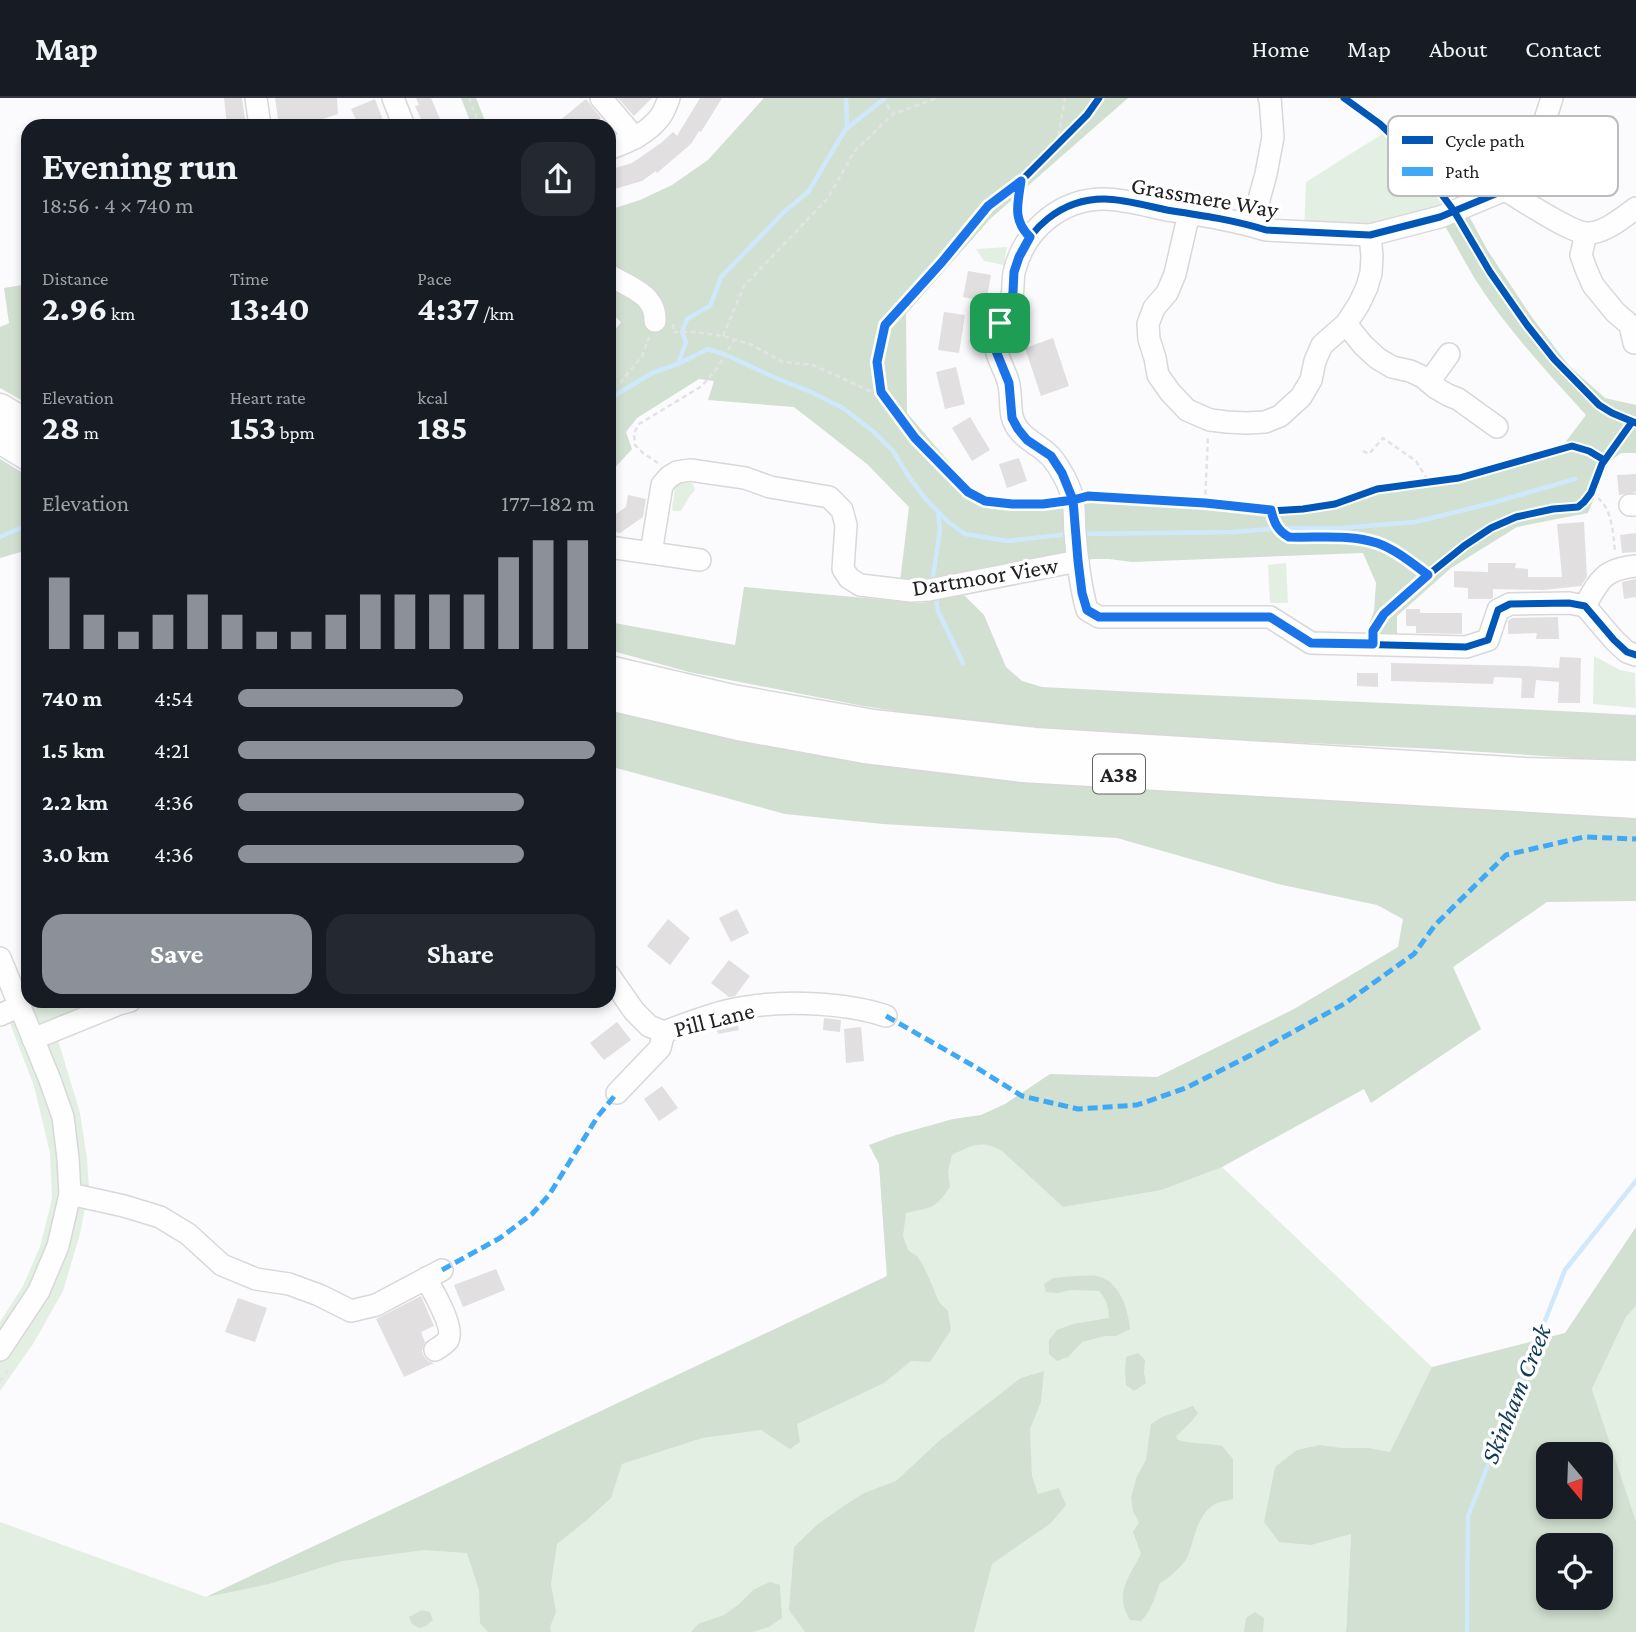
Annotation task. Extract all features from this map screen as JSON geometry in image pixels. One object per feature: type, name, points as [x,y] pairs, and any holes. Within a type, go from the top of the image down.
[{"type":"highway","points":[[0,409],[21,422]]},
{"type":"highway","points":[[0,438],[21,451]]},
{"type":"highway","name":"A38","points":[[616,673],[733,700],[873,725],[1035,743],[1512,772],[1636,776]]},
{"type":"highway","name":"A38","points":[[616,697],[738,726],[865,748],[1023,767],[1636,803]]},
{"type":"street","points":[[256,98],[259,119]]},
{"type":"street","points":[[393,98],[401,119]]},
{"type":"street","points":[[601,98],[635,138]]},
{"type":"street","points":[[616,146],[635,138],[652,126],[669,98]]},
{"type":"street","points":[[1251,225],[1266,174],[1273,137],[1270,98]]},
{"type":"street","points":[[1546,116],[1552,98]]},
{"type":"street","name":"Grassmere Way","points":[[1491,196],[1440,217],[1370,235],[1266,230],[1189,213],[1105,199],[1066,207],[1040,225],[1019,257],[1009,308],[995,339],[996,351],[1009,383],[1012,418],[1027,440],[1051,456],[1062,473],[1073,500],[1082,593],[1087,610],[1099,617],[1270,617],[1311,643],[1466,647],[1488,640],[1498,610],[1510,604],[1569,603],[1585,606]]},
{"type":"street","points":[[1515,196],[1568,227],[1586,234],[1604,229],[1636,208]]},
{"type":"street","points":[[1189,213],[1175,274],[1167,293],[1154,308],[1148,324],[1149,339],[1158,375],[1170,392],[1188,410],[1210,420],[1265,422],[1280,416],[1301,397],[1311,380],[1322,345],[1346,324],[1363,295],[1371,273],[1370,235]]},
{"type":"street","points":[[1586,234],[1581,255],[1593,285],[1634,331]]},
{"type":"street","points":[[616,279],[647,296],[664,327]]},
{"type":"street","points":[[1346,324],[1377,358],[1392,367],[1423,377],[1497,427]]},
{"type":"street","points":[[1429,382],[1449,355]]},
{"type":"street","name":"Dartmoor View","points":[[669,477],[677,472],[690,470],[710,472],[745,478],[770,487],[829,497],[842,510],[846,525],[843,569],[849,579],[860,585],[911,591],[929,590],[1076,544]]},
{"type":"street","points":[[651,553],[662,485],[669,477]]},
{"type":"street","points":[[616,548],[700,560]]},
{"type":"street","points":[[1626,568],[1609,572],[1598,582],[1585,606],[1627,652],[1636,655]]},
{"type":"street","points":[[0,958],[63,1117],[70,1194],[58,1246],[39,1291],[0,1350]]},
{"type":"street","name":"Pill Lane","points":[[616,985],[634,1012],[649,1026],[664,1032],[747,1006],[791,1004],[852,1007],[886,1016]]},
{"type":"street","points":[[0,1015],[20,1006]]},
{"type":"street","points":[[33,1039],[112,1008]]},
{"type":"street","points":[[617,1093],[660,1048],[664,1032]]},
{"type":"street","points":[[70,1194],[160,1217],[188,1234],[222,1265],[256,1279],[289,1284],[351,1311],[376,1305],[434,1274],[450,1336],[447,1342],[435,1350]]},
{"type":"path","points":[[469,98],[477,119]]},
{"type":"path","points":[[882,98],[893,114]]},
{"type":"path","points":[[723,336],[744,286],[828,198],[854,152],[893,114],[937,98]]},
{"type":"path","points":[[1057,144],[1065,98]]},
{"type":"path","points":[[1051,151],[1067,135]]},
{"type":"path","points":[[620,383],[664,327],[734,339],[783,362],[813,365],[872,392],[881,392]]},
{"type":"path","points":[[669,477],[656,461],[635,445],[634,433],[639,424],[702,386],[718,367],[734,339]]},
{"type":"path","points":[[880,382],[881,392],[888,401]]},
{"type":"path","points":[[1622,418],[1634,422],[1624,432]]},
{"type":"path","points":[[1205,503],[1208,431]]},
{"type":"path","points":[[1363,451],[1370,454],[1383,438],[1416,461],[1431,481],[1419,483]]},
{"type":"path","points":[[1584,502],[1596,481]]},
{"type":"path","points":[[1591,493],[1600,498],[1611,516],[1626,568]]},
{"type":"path","points":[[1192,502],[1218,504]]},
{"type":"path","points":[[1257,509],[1282,510]]},
{"type":"path","points":[[1271,510],[1281,533],[1289,537],[1355,538],[1379,543],[1403,557],[1425,577],[1437,568]]},
{"type":"shaded area","points":[[1387,131],[1388,196],[1442,196],[1454,211],[1440,217],[1304,232],[1306,182]]},
{"type":"shaded area","points":[[1007,247],[1004,265],[984,261],[976,249]]},
{"type":"shaded area","points":[[681,481],[693,484],[695,490],[681,511],[673,511],[674,488]]},
{"type":"shaded area","points":[[1286,563],[1288,603],[1270,603],[1268,565]]},
{"type":"shaded area","points":[[1594,656],[1620,670],[1635,673],[1636,708],[1593,704]]},
{"type":"shaded area","points":[[20,1006],[86,1008],[55,1030],[80,1113],[89,1186],[80,1234],[63,1291],[33,1344],[0,1391],[0,1322],[23,1286],[40,1247],[52,1199],[50,1153],[34,1086],[6,1013]]},
{"type":"shaded area","points":[[1008,1120],[1222,1167],[1432,1367],[1351,1533],[1346,1632],[0,1632],[0,1522],[206,1597],[887,1277],[879,1164]]},
{"type":"shaded area","points":[[1636,1306],[1636,1521],[1614,1455],[1614,1442],[1610,1442],[1592,1389],[1626,1317]]},
{"type":"green space","points":[[461,98],[476,98],[484,119],[469,119]]},
{"type":"green space","points":[[764,98],[1128,98],[990,219],[906,314],[907,413],[980,498],[1011,504],[1088,496],[1205,503],[1271,511],[1320,506],[1377,489],[1459,478],[1561,448],[1586,415],[1513,332],[1471,271],[1440,217],[1464,207],[1488,251],[1531,316],[1569,366],[1605,398],[1636,405],[1636,453],[1621,453],[1609,462],[1588,513],[1517,527],[1451,568],[1397,616],[1397,645],[1362,644],[1374,611],[1376,583],[1363,553],[1132,562],[1093,559],[899,590],[909,507],[867,464],[794,407],[708,400],[714,381],[699,379],[637,418],[626,432],[632,449],[616,466],[616,329],[621,322],[616,317],[616,208],[672,185],[708,160]]},
{"type":"green space","points":[[21,285],[21,400],[0,388],[0,327],[9,323],[4,288]]},
{"type":"green space","points":[[0,459],[21,472],[21,552],[0,558]]},
{"type":"green space","points":[[744,587],[921,603],[964,595],[984,615],[1006,667],[1022,681],[1042,687],[1636,715],[1636,762],[975,723],[863,706],[689,672],[616,652],[616,623],[735,645]]},
{"type":"green space","points":[[616,710],[849,761],[1057,783],[1636,813],[1636,901],[1547,902],[1453,967],[1481,1029],[1371,1103],[1364,1089],[1222,1167],[1161,1190],[1063,1207],[995,1147],[976,1145],[952,1155],[948,1171],[950,1187],[932,1206],[906,1213],[903,1236],[908,1250],[918,1257],[927,1273],[939,1302],[948,1311],[951,1330],[930,1362],[911,1361],[884,1383],[797,1424],[800,1442],[790,1449],[761,1430],[702,1438],[622,1464],[611,1498],[557,1544],[551,1584],[556,1612],[550,1627],[551,1632],[488,1632],[480,1623],[479,1590],[467,1553],[424,1550],[342,1561],[269,1584],[206,1597],[887,1276],[879,1164],[869,1145],[953,1119],[981,1115],[1005,1104],[1050,1074],[1157,1077],[1294,1009],[1398,947],[1403,919],[1377,905],[1278,884],[1117,838],[883,824],[785,814],[616,768]]},
{"type":"green space","points":[[1636,1227],[1636,1306],[1626,1317],[1592,1389],[1610,1442],[1536,1442],[1536,1519],[1614,1519],[1614,1455],[1636,1521],[1636,1632],[1346,1632],[1351,1534],[1311,1545],[1279,1542],[1264,1522],[1275,1467],[1297,1450],[1320,1445],[1390,1452],[1432,1367],[1565,1333]]},
{"type":"green space","points":[[1097,1276],[1112,1284],[1125,1305],[1130,1329],[1116,1336],[1082,1342],[1068,1357],[1057,1361],[1049,1354],[1049,1340],[1057,1330],[1073,1324],[1109,1318],[1107,1303],[1099,1291],[1046,1292],[1044,1284],[1053,1278]]},
{"type":"green space","points":[[1138,1353],[1145,1360],[1146,1383],[1134,1391],[1126,1385],[1126,1357]]},
{"type":"green space","points":[[1044,1371],[1041,1402],[1030,1429],[1032,1476],[1038,1494],[1059,1488],[1066,1505],[1051,1523],[992,1564],[974,1632],[805,1632],[789,1610],[794,1547],[818,1524],[842,1507],[864,1493],[896,1481],[939,1441],[1021,1378]]},
{"type":"green space","points":[[1193,1406],[1198,1413],[1176,1436],[1178,1440],[1222,1446],[1233,1459],[1233,1499],[1216,1504],[1207,1511],[1199,1522],[1186,1560],[1160,1583],[1145,1617],[1141,1621],[1130,1620],[1125,1611],[1123,1594],[1141,1554],[1133,1532],[1139,1523],[1131,1498],[1137,1476],[1146,1460],[1151,1424],[1162,1417]]},
{"type":"green space","points":[[770,1582],[780,1585],[782,1618],[769,1627],[752,1632],[691,1632],[698,1624],[724,1615],[753,1590]]},
{"type":"green space","points":[[422,1610],[430,1612],[433,1620],[419,1628],[412,1624],[409,1617]]},
{"type":"green space","points":[[1255,1612],[1264,1618],[1263,1632],[1244,1632],[1246,1618]]},
{"type":"building","points":[[224,98],[242,98],[245,119],[226,119]]},
{"type":"building","points":[[275,98],[337,98],[338,114],[322,119],[278,119]]},
{"type":"building","points":[[416,98],[431,98],[440,119],[421,119],[415,106],[419,105]]},
{"type":"building","points":[[618,98],[652,98],[634,116]]},
{"type":"building","points":[[700,98],[722,98],[691,144],[657,173],[656,171],[642,181],[616,189],[616,168],[632,163],[673,132],[677,136]]},
{"type":"building","points":[[375,99],[382,119],[356,119],[351,109]]},
{"type":"building","points":[[586,99],[601,118],[600,119],[562,119]]},
{"type":"building","points":[[968,271],[991,275],[986,302],[963,297]]},
{"type":"building","points":[[944,312],[965,315],[959,353],[938,350]]},
{"type":"building","points":[[1053,338],[1069,386],[1041,396],[1025,348]]},
{"type":"building","points":[[956,367],[965,404],[945,409],[936,372]]},
{"type":"building","points":[[970,417],[990,450],[972,461],[952,428]]},
{"type":"building","points":[[1019,458],[1027,481],[1007,488],[999,464]]},
{"type":"building","points":[[1636,474],[1636,492],[1619,495],[1617,475]]},
{"type":"building","points":[[628,495],[646,499],[643,517],[620,533],[616,532],[616,514],[626,507]]},
{"type":"building","points":[[1584,522],[1587,577],[1581,586],[1543,590],[1493,589],[1491,599],[1468,599],[1468,588],[1454,587],[1454,571],[1488,572],[1488,563],[1516,563],[1515,568],[1528,569],[1528,577],[1562,577],[1557,524]]},
{"type":"building","points":[[1636,533],[1636,552],[1622,553],[1620,535]]},
{"type":"building","points":[[1636,579],[1636,597],[1624,599],[1622,582]]},
{"type":"building","points":[[1406,609],[1420,609],[1420,613],[1462,613],[1462,634],[1416,633],[1416,626],[1406,626]]},
{"type":"building","points":[[1558,617],[1559,639],[1536,639],[1537,633],[1508,634],[1508,621],[1512,618]]},
{"type":"building","points":[[1560,657],[1581,658],[1580,703],[1558,703],[1559,682],[1536,680],[1534,698],[1521,698],[1522,678],[1494,677],[1493,684],[1391,681],[1391,663],[1559,668]]},
{"type":"building","points":[[1357,673],[1378,673],[1378,687],[1357,686]]},
{"type":"building","points":[[737,909],[749,933],[731,942],[719,918]]},
{"type":"building","points":[[668,919],[690,938],[670,965],[647,946]]},
{"type":"building","points":[[729,960],[750,976],[735,996],[729,997],[711,983]]},
{"type":"building","points":[[824,1018],[841,1020],[840,1032],[823,1030]]},
{"type":"building","points":[[617,1022],[631,1040],[604,1060],[590,1043]]},
{"type":"building","points":[[737,1022],[739,1030],[718,1034],[716,1027]]},
{"type":"building","points":[[861,1027],[864,1061],[846,1063],[844,1029]]},
{"type":"building","points":[[662,1086],[678,1108],[659,1121],[644,1099]]},
{"type":"building","points":[[496,1269],[505,1290],[463,1307],[454,1285]]},
{"type":"building","points":[[421,1296],[434,1326],[421,1332],[425,1342],[422,1351],[428,1361],[434,1363],[404,1377],[376,1319]]},
{"type":"building","points":[[238,1298],[267,1308],[255,1342],[225,1332]]},
{"type":"waterway","points":[[846,98],[847,128]]},
{"type":"waterway","points":[[616,395],[652,373],[678,364],[686,342],[682,332],[687,319],[710,306],[721,277],[785,211],[808,192],[845,130],[885,98]]},
{"type":"waterway","points":[[678,364],[708,349],[843,408],[893,451],[925,498],[947,521],[965,534],[1008,541],[1069,534]]},
{"type":"waterway","points":[[1081,534],[1233,532],[1415,522],[1575,479]]},
{"type":"waterway","points":[[933,576],[940,531],[938,511]]},
{"type":"waterway","points":[[0,537],[21,528]]},
{"type":"waterway","points":[[936,598],[938,611],[963,663]]},
{"type":"waterway","name":"Skinham Creek","points":[[1467,1632],[1468,1516],[1565,1270],[1636,1181]]},
{"type":"marked path","points":[[886,1016],[1022,1096],[1078,1109],[1137,1105],[1186,1088],[1344,1004],[1414,954],[1435,925],[1506,855],[1584,837],[1636,839]]},
{"type":"marked path","points":[[442,1270],[500,1238],[532,1214],[549,1195],[598,1116],[617,1093]]},
{"type":"cycle path","points":[[1099,98],[1087,115],[1021,181],[988,206],[885,325],[877,362],[882,392],[915,438],[968,492],[985,501],[1011,504],[1073,501],[1088,496],[1205,503],[1271,511],[1335,504],[1377,489],[1459,478],[1572,446],[1589,451],[1604,460]]},
{"type":"cycle path","points":[[1344,98],[1388,132]]},
{"type":"cycle path","points":[[1443,196],[1490,272],[1554,359],[1599,405],[1636,423]]},
{"type":"cycle path","points":[[1491,196],[1440,217],[1370,235],[1266,230],[1242,223],[1111,199],[1089,200],[1060,210],[1037,229],[1020,254],[1014,272],[1013,292],[996,333],[995,345],[1009,385],[1012,416],[1023,435],[1052,458],[1067,483],[1074,504],[1078,562],[1087,610],[1099,617],[1270,617],[1311,643],[1466,647],[1488,640],[1498,610],[1510,604],[1569,603],[1585,606],[1614,640],[1627,652],[1636,655]]},
{"type":"cycle path","points":[[1373,644],[1373,631],[1384,614],[1464,546],[1491,528],[1516,517],[1578,507],[1584,502],[1591,493],[1602,464],[1632,422]]},
{"type":"route","points":[[1000,323],[995,339],[996,351],[1009,383],[1012,418],[1027,440],[1051,456],[1062,473],[1073,500],[1082,593],[1087,610],[1099,617],[1270,617],[1311,643],[1373,644],[1373,631],[1384,614],[1428,575],[1379,543],[1355,538],[1289,537],[1281,533],[1271,510],[1088,496],[1073,500],[1043,504],[1012,504],[985,501],[968,492],[915,438],[881,392],[877,362],[885,325],[988,206],[1021,181],[1017,219],[1022,230],[1030,237],[1019,257],[1009,308],[1000,323]]}]
